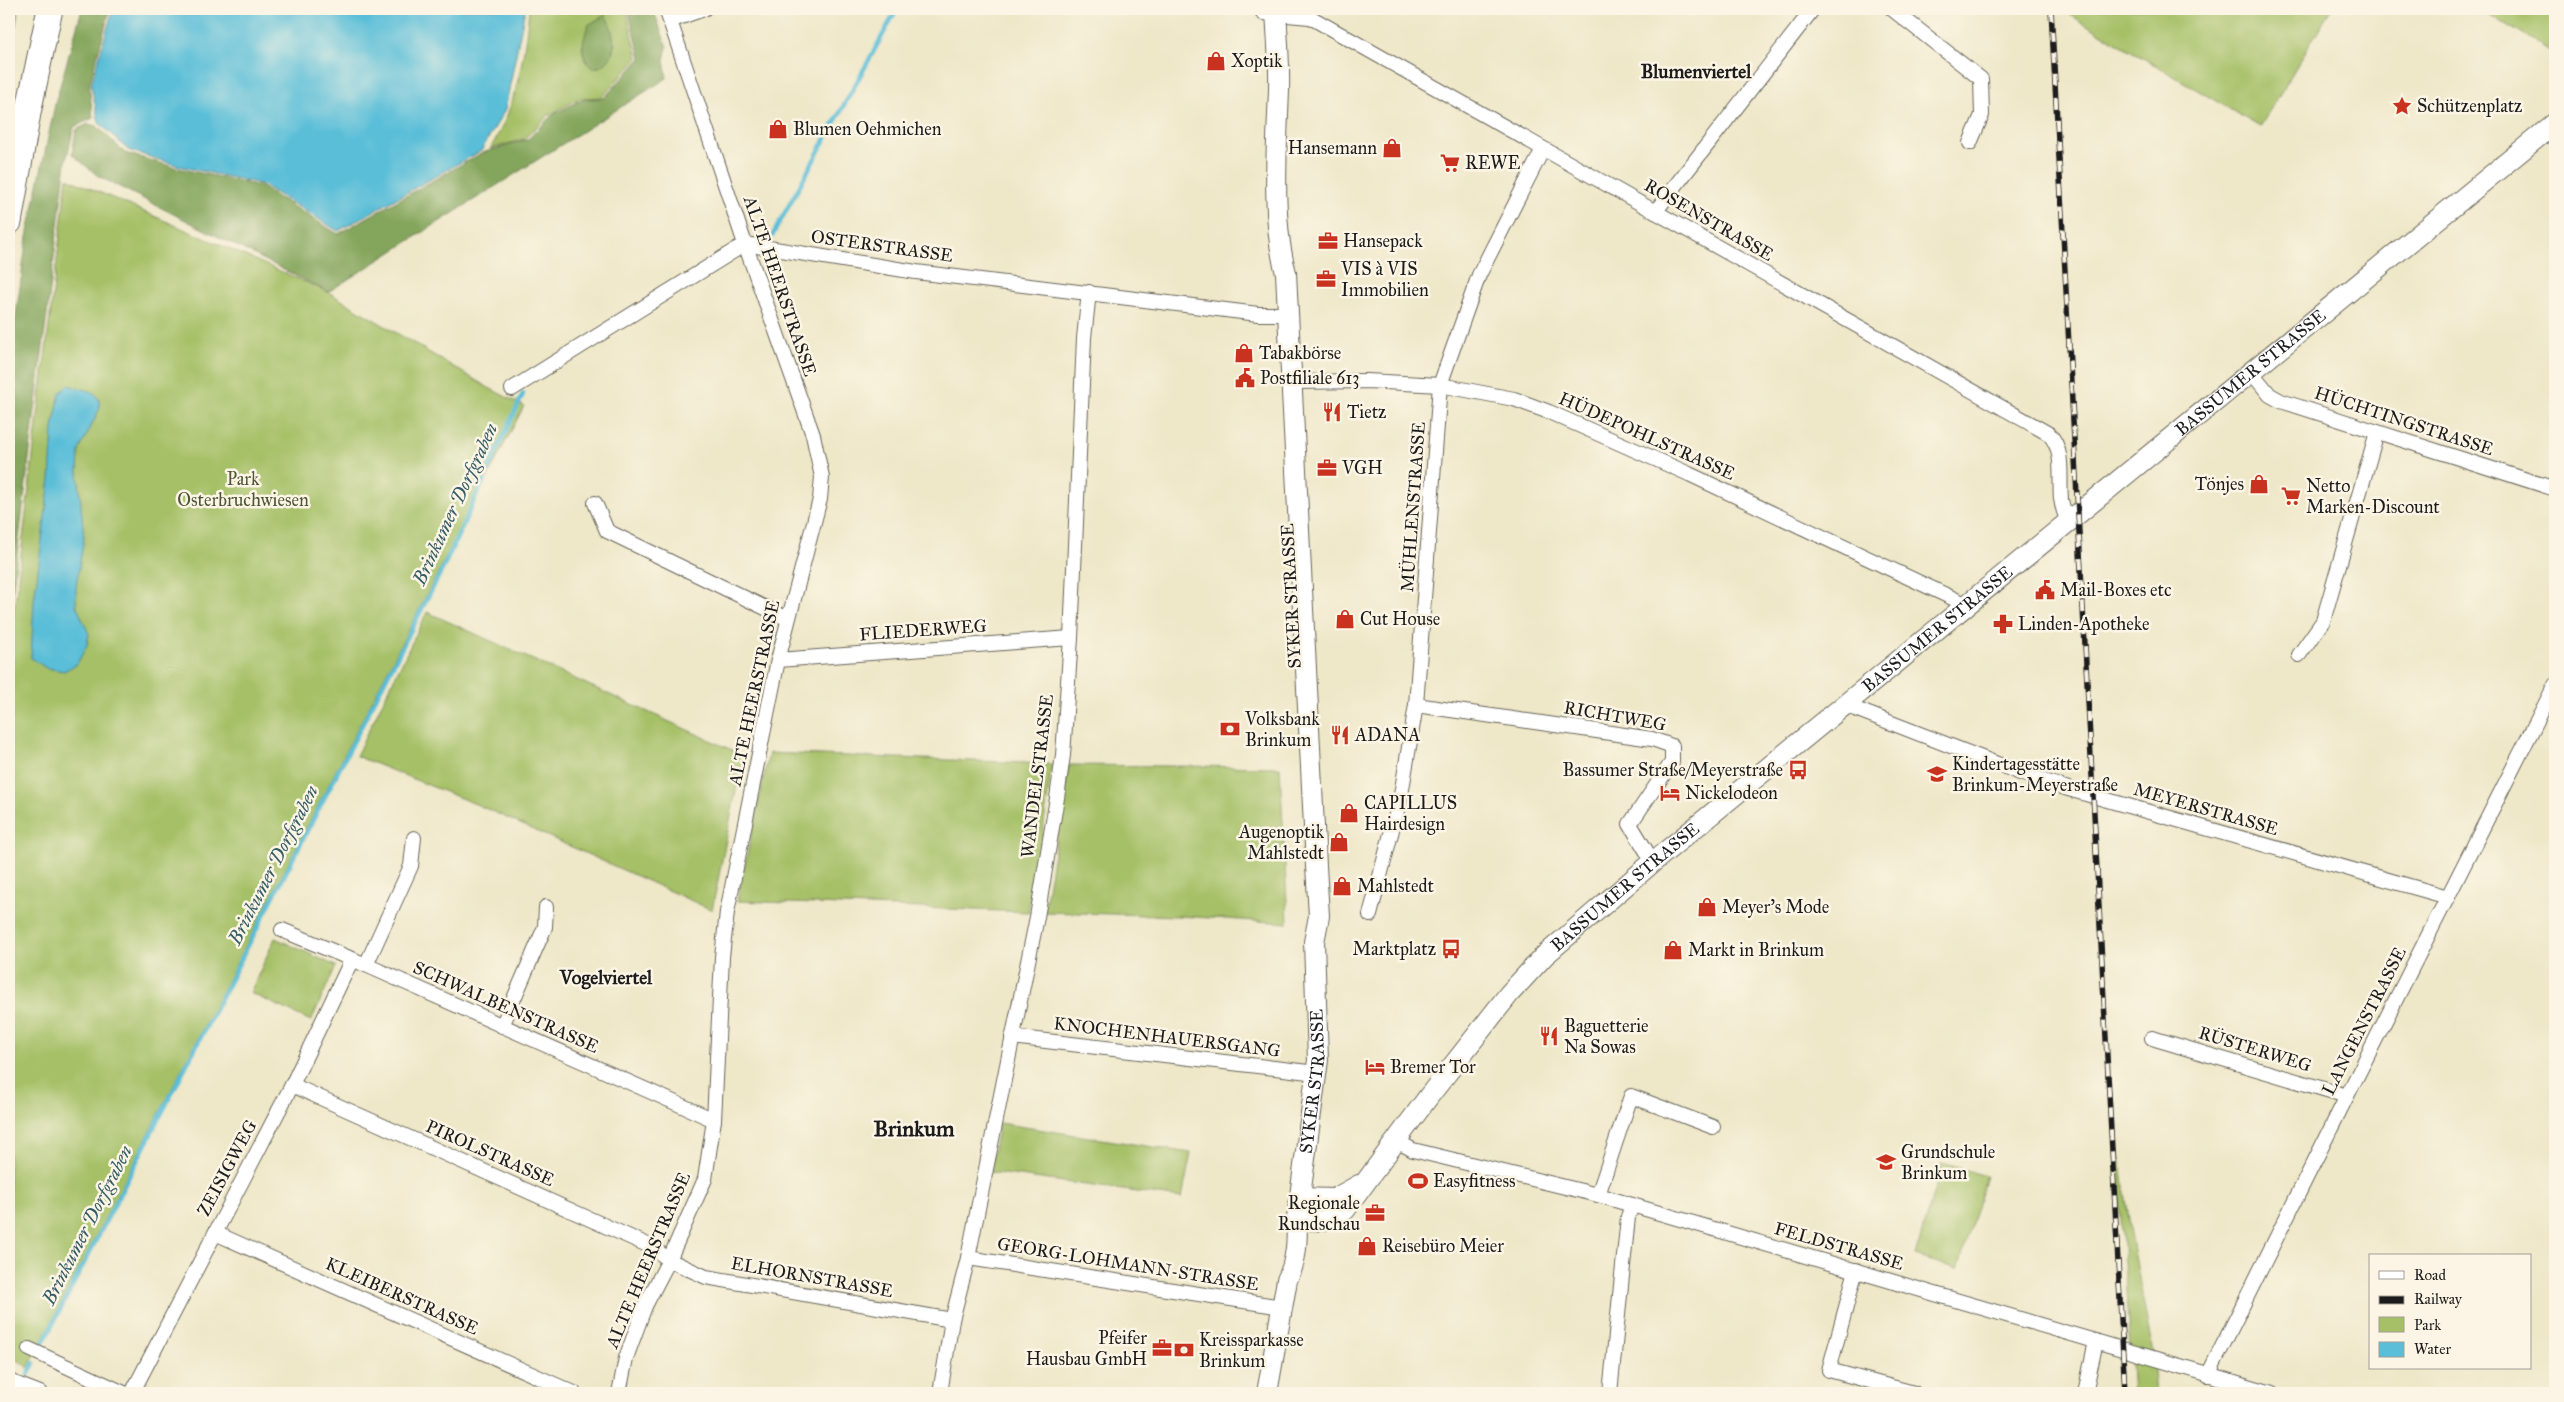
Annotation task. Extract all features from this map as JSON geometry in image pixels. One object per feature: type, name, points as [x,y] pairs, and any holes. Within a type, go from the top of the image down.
[{"type":"highway","points":[[9,222],[50,9]]},
{"type":"street","points":[[668,15],[704,9]]},
{"type":"street","points":[[1655,212],[1813,9]]},
{"type":"street","points":[[1892,9],[1981,79],[1982,115],[1970,143]]},
{"type":"street","name":"ROSENSTRASSE","points":[[1270,10],[1310,17],[2049,434],[2059,450],[2061,501],[2068,522]]},
{"type":"street","name":"SYKER STRASSE","points":[[1270,10],[1279,90],[1276,118],[1279,249],[1286,273],[1282,314],[1306,922],[1314,942]]},
{"type":"street","name":"ALTE HEERSTRASSE","points":[[619,1393],[626,1358],[642,1315],[705,1179],[714,1120],[726,918],[778,660],[820,499],[822,477],[813,436],[745,244],[668,15]]},
{"type":"street","name":"BASSUMER STRASSE","points":[[1297,1219],[1322,1220],[1338,1215],[1351,1202],[1364,1180],[1474,1036],[1525,977],[1551,950],[1652,862],[2252,373],[2555,123]]},
{"type":"street","name":"MÜHLENSTRASSE","points":[[1370,915],[1401,795],[1416,706],[1440,385],[1479,275],[1543,149]]},
{"type":"street","points":[[512,389],[745,244]]},
{"type":"street","name":"OSTERSTRASSE","points":[[745,244],[916,272],[1258,314],[1282,314]]},
{"type":"street","name":"WANDELSTRASSE","points":[[940,1393],[952,1320],[968,1258],[1037,917],[1057,798],[1062,755],[1070,638],[1084,338],[1089,292]]},
{"type":"street","name":"SYKER STRASSE","points":[[1267,1393],[1287,1280],[1292,1270],[1297,1243],[1297,1219],[1317,1073],[1318,1029],[1314,942],[1319,916],[1291,382],[1282,314]]},
{"type":"street","name":"HÜCHTINGSTRASSE","points":[[2252,373],[2270,395],[2281,401],[2555,488]]},
{"type":"street","name":"HÜDEPOHLSTRASSE","points":[[1291,382],[1367,381],[1440,385],[1514,399],[1549,412],[1689,474],[1967,605]]},
{"type":"street","points":[[2299,655],[2324,621],[2378,432]]},
{"type":"street","points":[[595,503],[606,531],[788,619]]},
{"type":"street","name":"FLIEDERWEG","points":[[778,660],[1070,638]]},
{"type":"street","name":"LANGENSTRASSE","points":[[2208,1375],[2346,1096],[2555,685]]},
{"type":"street","name":"MEYERSTRASSE","points":[[1845,705],[2023,774],[2092,796],[2448,897]]},
{"type":"street","name":"RICHTWEG","points":[[1416,706],[1652,739],[1672,746],[1672,762],[1630,824],[1652,862]]},
{"type":"street","points":[[366,966],[411,866],[414,838]]},
{"type":"street","points":[[502,1026],[545,926],[546,907]]},
{"type":"street","name":"SCHWALBENSTRASSE","points":[[282,930],[352,959],[714,1120]]},
{"type":"street","name":"ZEISIGWEG","points":[[132,1393],[292,1085],[352,959]]},
{"type":"street","name":"KNOCHENHAUERSGANG","points":[[1012,1037],[1317,1073]]},
{"type":"street","name":"RÜSTERWEG","points":[[2152,1038],[2346,1096]]},
{"type":"street","name":"PIROLSTRASSE","points":[[292,1085],[652,1248],[669,1260]]},
{"type":"street","points":[[1598,1195],[1631,1096],[1714,1127]]},
{"type":"street","name":"FELDSTRASSE","points":[[1395,1140],[1414,1150],[1598,1195],[2272,1393]]},
{"type":"street","name":"BASSUMER STRASSE","points":[[1300,1198],[1334,1199],[1364,1180]]},
{"type":"street","points":[[1610,1393],[1628,1217],[1632,1205]]},
{"type":"street","name":"KLEIBERSTRASSE","points":[[214,1232],[571,1393]]},
{"type":"street","name":"GEORG-LOHMANN-STRASSE","points":[[968,1258],[1282,1307]]},
{"type":"street","name":"ELHORNSTRASSE","points":[[669,1260],[706,1277],[952,1320]]},
{"type":"street","points":[[1856,1270],[1829,1370],[1914,1393]]},
{"type":"street","points":[[2084,1393],[2096,1341]]},
{"type":"street","points":[[29,1349],[124,1393]]},
{"type":"street","points":[[9,1381],[40,1393]]},
{"type":"green space","points":[[9,9],[19,9],[9,58]]},
{"type":"green space","points":[[82,9],[110,9],[89,86],[93,118],[74,127],[66,161],[9,619],[9,365],[27,237],[56,100]]},
{"type":"green space","points":[[529,9],[626,9],[638,58],[602,97],[580,98],[549,115],[524,139],[490,149],[507,116],[513,99],[522,63]],"holes":[[[615,43],[608,60],[602,66],[592,68],[585,61],[582,46]]]},
{"type":"green space","points":[[628,9],[653,9],[667,47],[664,60],[667,78],[328,292],[98,176],[72,154],[76,130],[88,124],[97,126],[125,153],[177,168],[260,186],[338,234],[482,153],[528,139],[552,115],[583,99],[604,98],[641,58]]},
{"type":"green space","points":[[2060,9],[2331,9],[2260,127]]},
{"type":"green space","points":[[2480,9],[2555,9],[2555,54]]},
{"type":"green space","points":[[605,15],[612,30],[614,47],[608,61],[601,66],[592,68],[583,53],[585,37],[588,25]]},
{"type":"green space","name":"Park Osterbruchwiesen","points":[[67,178],[328,292],[487,387],[524,406],[28,1368],[9,1353],[9,653]]},
{"type":"green space","points":[[427,612],[743,755],[712,910],[478,805],[356,756]]},
{"type":"green space","points":[[769,753],[1052,764],[1041,845],[1028,912],[737,901]]},
{"type":"green space","points":[[1069,765],[1280,767],[1288,923],[1180,916],[1044,912]]},
{"type":"green space","points":[[275,938],[336,966],[311,1021],[250,993]]},
{"type":"green space","points":[[2114,1115],[2131,1234],[2152,1349],[2156,1393],[2133,1393]]},
{"type":"green space","points":[[999,1123],[1191,1153],[1182,1198],[990,1172]]},
{"type":"green space","points":[[1942,1163],[1986,1176],[1958,1269],[1915,1256]]},
{"type":"water","points":[[113,9],[525,9],[505,110],[481,151],[338,231],[261,184],[179,166],[128,150],[99,123],[91,85]]},
{"type":"water","points":[[68,385],[93,392],[99,399],[100,408],[79,451],[78,472],[84,538],[76,586],[76,605],[89,634],[87,645],[77,664],[64,671],[46,668],[31,658],[34,601],[50,479],[53,428],[60,393]]},
{"type":"waterway","name":"Brinkumer Dorfgraben","points":[[771,238],[897,9]]},
{"type":"waterway","name":"Brinkumer Dorfgraben","points":[[42,1345],[444,566],[523,394]]},
{"type":"waterway","name":"Brinkumer Dorfgraben","points":[[28,1375],[34,1363]]},
{"type":"railway","points":[[2051,9],[2125,1393]]},
{"type":"place","name":"Xoptik","points":[[1216,61]]},
{"type":"place","name":"Schützenplatz","points":[[2402,106]]},
{"type":"place","name":"Blumen Oehmichen","points":[[778,129]]},
{"type":"place","name":"Hansemann","points":[[1392,148]]},
{"type":"place","name":"REWE","points":[[1450,163]]},
{"type":"place","name":"Hansepack","points":[[1328,241]]},
{"type":"place","name":"VIS à VIS Immobilien","points":[[1326,279]]},
{"type":"place","name":"Tabakbörse","points":[[1244,353]]},
{"type":"place","name":"Postfiliale 613","points":[[1245,378]]},
{"type":"place","name":"Tietz","points":[[1332,412]]},
{"type":"place","name":"VGH","points":[[1327,468]]},
{"type":"place","name":"Tönjes","points":[[2259,484]]},
{"type":"place","name":"Netto Marken-Discount","points":[[2291,496]]},
{"type":"place","name":"Mail-Boxes etc","points":[[2045,590]]},
{"type":"place","name":"Cut House","points":[[1345,619]]},
{"type":"place","name":"Linden-Apotheke","points":[[2003,624]]},
{"type":"place","name":"Volksbank Brinkum","points":[[1230,729]]},
{"type":"place","name":"ADANA","points":[[1340,735]]},
{"type":"place","name":"Bassumer Straße/Meyerstraße","points":[[1798,770]]},
{"type":"place","name":"Kindertagesstätte Brinkum-Meyerstraße","points":[[1937,774]]},
{"type":"place","name":"Nickelodeon","points":[[1670,793]]},
{"type":"place","name":"CAPILLUS Hairdesign","points":[[1349,813]]},
{"type":"place","name":"Augenoptik Mahlstedt","points":[[1339,842]]},
{"type":"place","name":"Mahlstedt","points":[[1342,886]]},
{"type":"place","name":"Meyer's Mode","points":[[1707,907]]},
{"type":"place","name":"Marktplatz","points":[[1451,949]]},
{"type":"place","name":"Markt in Brinkum","points":[[1673,950]]},
{"type":"place","name":"Baguetterie Na Sowas","points":[[1549,1036]]},
{"type":"place","name":"Bremer Tor","points":[[1375,1067]]},
{"type":"place","name":"Grundschule Brinkum","points":[[1886,1162]]},
{"type":"place","name":"Easyfitness","points":[[1418,1181]]},
{"type":"place","name":"Regionale Rundschau","points":[[1375,1213]]},
{"type":"place","name":"Reisebüro Meier","points":[[1367,1246]]},
{"type":"place","name":"Pfeifer Hausbau GmbH","points":[[1162,1348]]},
{"type":"place","name":"Kreissparkasse Brinkum","points":[[1184,1350]]},
{"type":"district","name":"Blumenviertel","points":[[1696,71]]},
{"type":"district","name":"Vogelviertel","points":[[606,977]]},
{"type":"district","name":"Brinkum","points":[[914,1128]]}]
